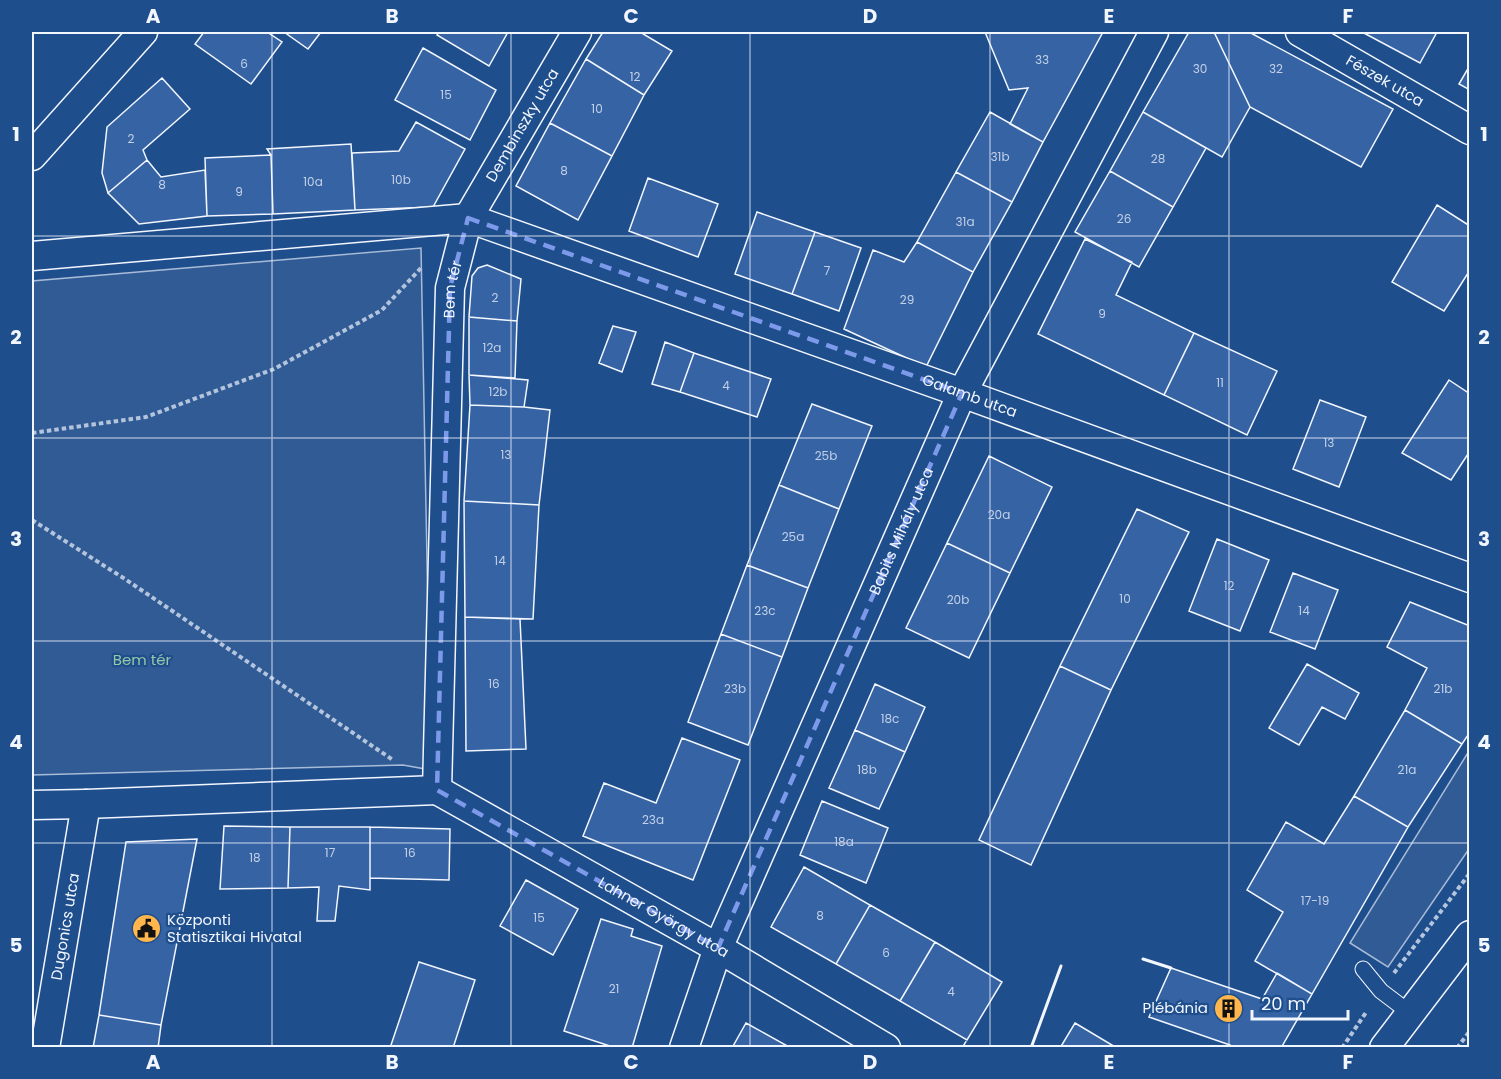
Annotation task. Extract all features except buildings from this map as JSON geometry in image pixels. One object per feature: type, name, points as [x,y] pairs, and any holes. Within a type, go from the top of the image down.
[{"type":"street","points":[[32,156],[143,32]]},
{"type":"street","name":"Dembinszky utca","points":[[468,218],[577,32]]},
{"type":"street","name":"Babits Mihály utca","points":[[684,1047],[718,948],[962,393],[1154,32]]},
{"type":"street","name":"Fészek utca","points":[[1300,32],[1470,130]]},
{"type":"street","points":[[32,256],[468,218]]},
{"type":"street","name":"Galamb utca","points":[[468,218],[962,393],[1470,578]]},
{"type":"street","name":"Bem tér","points":[[437,790],[450,288],[468,218]]},
{"type":"street","points":[[32,804],[86,804],[437,790]]},
{"type":"street","name":"Lahner György utca","points":[[437,790],[718,948],[886,1047]]},
{"type":"street","name":"Dugonics utca","points":[[45,1047],[86,804]]},
{"type":"street","points":[[1384,1047],[1470,936]]},
{"type":"lane","points":[[1363,969],[1381,991],[1410,1013]]},
{"type":"path","points":[[32,433],[146,417],[274,369],[382,310],[429,260]]},
{"type":"path","points":[[32,520],[125,579],[397,763]]},
{"type":"path","points":[[1342,1047],[1470,873]]},
{"type":"path","points":[[1457,1047],[1470,1031]]},
{"type":"highlighted area","points":[[468,218],[962,393],[718,948],[437,790],[450,288]]},
{"type":"shaded area","name":"Bem tér","points":[[421,248],[431,770],[403,765],[32,775],[32,281]]},
{"type":"shaded area","points":[[1469,751],[1469,849],[1388,967],[1350,943]]},
{"type":"fence","points":[[962,1048],[967,1040]]},
{"type":"wall","points":[[1143,959],[1171,968]]},
{"type":"wall","points":[[1031,1048],[1061,966]]},
{"type":"place","name":"Központi Statisztikai Hivatal","points":[[146,929]]},
{"type":"place","name":"Plébánia","points":[[1229,1008]]}]
